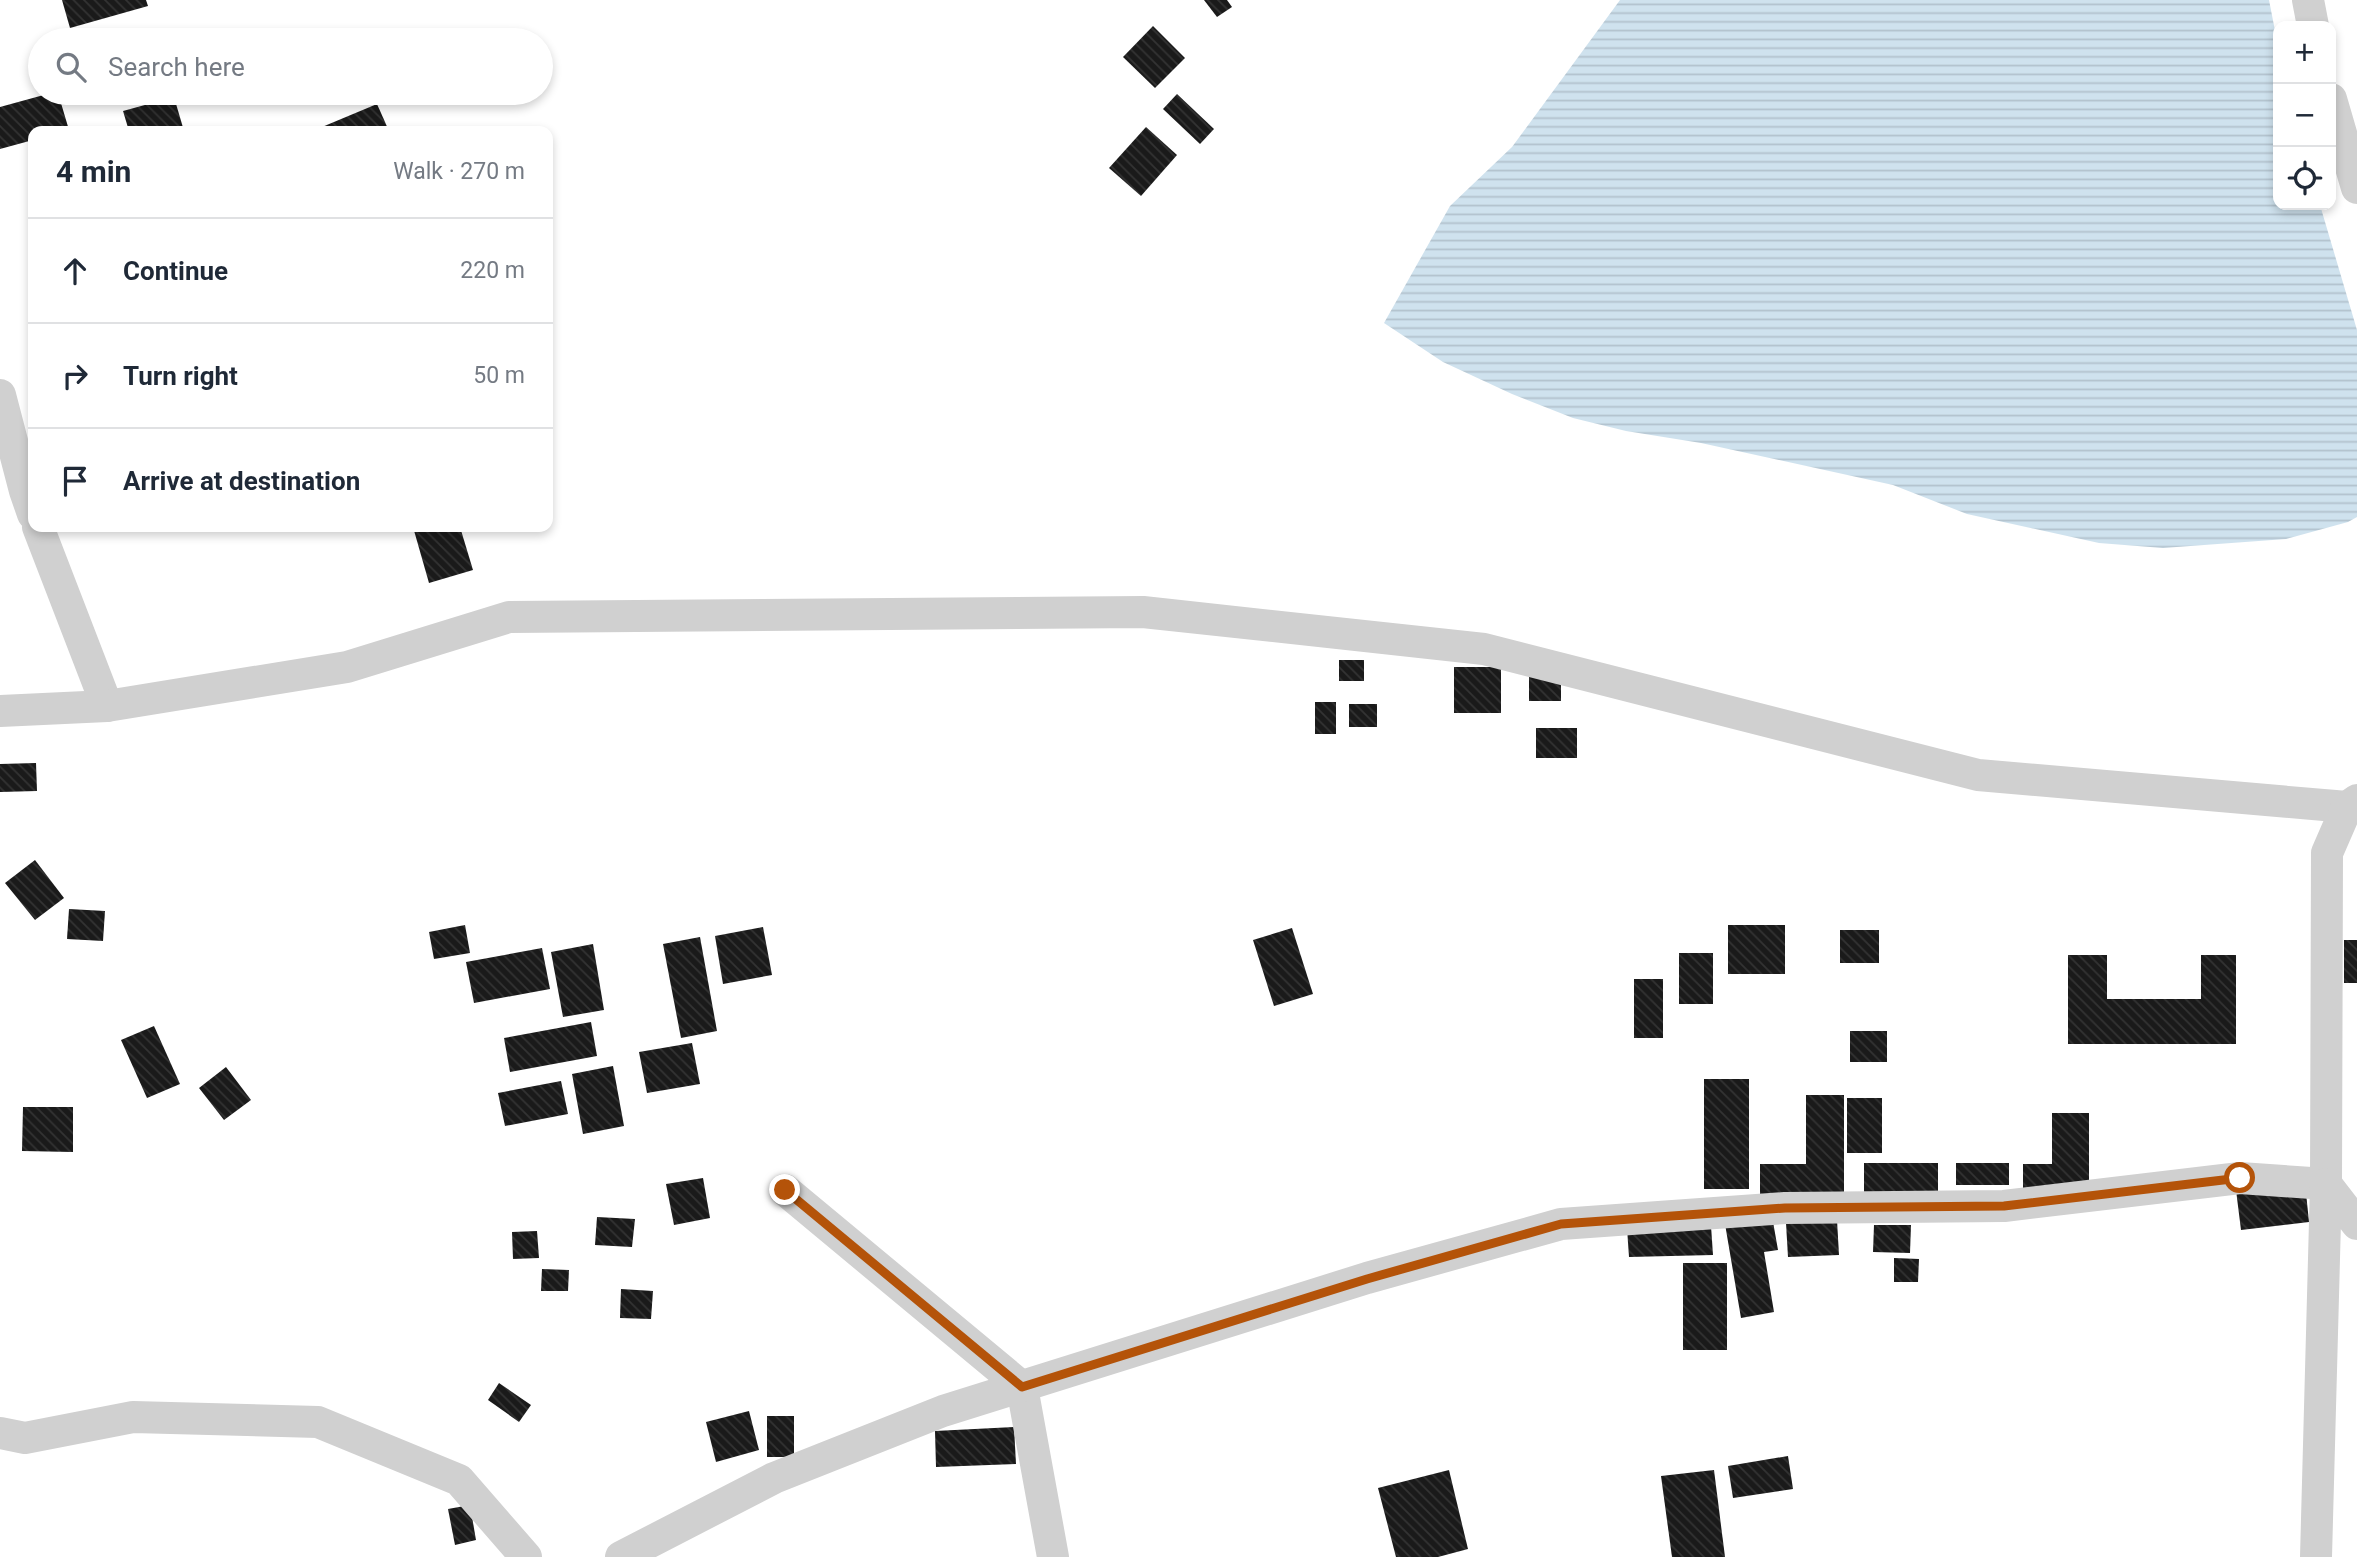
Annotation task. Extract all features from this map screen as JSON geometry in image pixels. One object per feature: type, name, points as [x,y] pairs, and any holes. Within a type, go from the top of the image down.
[{"type":"street","points":[[2308,0],[2313,21]]},
{"type":"street","points":[[2336,116],[2357,188]]},
{"type":"street","points":[[0,395],[28,500]]},
{"type":"street","points":[[40,532],[107,706]]},
{"type":"street","points":[[0,711],[107,706],[347,667],[509,617],[1143,612],[1484,649],[1978,775],[2352,804],[2327,853],[2326,1184],[2316,1557]]},
{"type":"street","points":[[621,1557],[774,1478],[943,1411],[1367,1279],[1561,1224],[1785,1208],[2004,1206],[2240,1178],[2326,1184],[2357,1224]]},
{"type":"street","points":[[785,1190],[1022,1387],[1053,1557]]},
{"type":"street","points":[[0,1433],[25,1438],[133,1417],[318,1422],[459,1480],[526,1557]]},
{"type":"water","points":[[1620,0],[2269,0],[2273,21],[2273,210],[2321,210],[2357,330],[2357,517],[2348,522],[2286,539],[2163,548],[2099,543],[1967,514],[1893,485],[1573,418],[1512,394],[1443,362],[1384,323],[1450,206],[1512,147]]},
{"type":"building","points":[[62,0],[146,0],[148,6],[70,28]]},
{"type":"building","points":[[1204,0],[1227,0],[1232,7],[1217,17]]},
{"type":"building","points":[[1153,26],[1185,58],[1155,88],[1123,57]]},
{"type":"building","points":[[1177,94],[1214,129],[1200,144],[1163,109]]},
{"type":"building","points":[[28,99],[28,105],[62,105],[68,126],[28,126],[28,141],[0,149],[0,107]]},
{"type":"building","points":[[145,105],[176,105],[183,126],[128,126],[123,111]]},
{"type":"building","points":[[377,105],[387,126],[324,126]]},
{"type":"building","points":[[1146,127],[1177,155],[1141,196],[1109,168]]},
{"type":"building","points":[[414,532],[462,532],[473,570],[429,583]]},
{"type":"building","points":[[1339,660],[1364,660],[1364,681],[1339,681]]},
{"type":"building","points":[[1454,667],[1501,667],[1501,713],[1454,713]]},
{"type":"building","points":[[1529,674],[1561,674],[1561,701],[1529,701]]},
{"type":"building","points":[[1315,702],[1336,702],[1336,734],[1315,734]]},
{"type":"building","points":[[1349,704],[1377,704],[1377,727],[1349,727]]},
{"type":"building","points":[[1536,728],[1577,728],[1577,758],[1536,758]]},
{"type":"building","points":[[36,763],[37,791],[0,792],[0,764]]},
{"type":"building","points":[[35,860],[64,898],[35,920],[5,883]]},
{"type":"building","points":[[69,909],[105,911],[103,941],[67,939]]},
{"type":"building","points":[[465,925],[470,953],[434,959],[429,932]]},
{"type":"building","points":[[1728,925],[1785,925],[1785,974],[1728,974]]},
{"type":"building","points":[[763,927],[772,975],[723,984],[715,936]]},
{"type":"building","points":[[1292,928],[1313,994],[1274,1006],[1253,940]]},
{"type":"building","points":[[1840,930],[1879,930],[1879,963],[1840,963]]},
{"type":"building","points":[[700,937],[717,1031],[681,1038],[663,944]]},
{"type":"building","points":[[2344,940],[2357,940],[2357,983],[2344,983]]},
{"type":"building","points":[[593,944],[604,1010],[563,1017],[551,952]]},
{"type":"building","points":[[542,948],[550,989],[474,1003],[466,962]]},
{"type":"building","points":[[1679,953],[1713,953],[1713,1004],[1679,1004]]},
{"type":"building","points":[[2068,955],[2107,955],[2107,999],[2201,999],[2201,955],[2236,955],[2236,1044],[2068,1044]]},
{"type":"building","points":[[1634,979],[1663,979],[1663,1038],[1634,1038]]},
{"type":"building","points":[[591,1022],[597,1056],[510,1072],[504,1038]]},
{"type":"building","points":[[154,1026],[180,1084],[147,1098],[121,1040]]},
{"type":"building","points":[[1850,1031],[1887,1031],[1887,1062],[1850,1062]]},
{"type":"building","points":[[692,1043],[700,1084],[647,1093],[639,1052]]},
{"type":"building","points":[[613,1066],[624,1126],[583,1134],[572,1074]]},
{"type":"building","points":[[226,1067],[251,1100],[224,1120],[199,1088]]},
{"type":"building","points":[[1704,1079],[1749,1079],[1749,1189],[1704,1189]]},
{"type":"building","points":[[561,1081],[568,1114],[505,1126],[498,1093]]},
{"type":"building","points":[[1806,1095],[1844,1095],[1844,1197],[1760,1197],[1760,1164],[1806,1164]]},
{"type":"building","points":[[1847,1098],[1882,1098],[1882,1153],[1847,1153]]},
{"type":"building","points":[[23,1107],[73,1107],[73,1152],[22,1151]]},
{"type":"building","points":[[2052,1113],[2089,1113],[2089,1189],[2023,1189],[2023,1164],[2052,1164]]},
{"type":"building","points":[[1864,1163],[1938,1163],[1938,1197],[1864,1197]]},
{"type":"building","points":[[1956,1163],[2009,1163],[2009,1185],[1956,1185]]},
{"type":"building","points":[[703,1178],[710,1218],[674,1225],[666,1184]]},
{"type":"building","points":[[2305,1183],[2309,1222],[2241,1230],[2236,1190]]},
{"type":"building","points":[[1772,1216],[1778,1250],[1764,1252],[1774,1312],[1741,1318],[1725,1224]]},
{"type":"building","points":[[597,1217],[635,1219],[632,1247],[595,1245]]},
{"type":"building","points":[[1837,1220],[1839,1255],[1788,1257],[1786,1223]]},
{"type":"building","points":[[1874,1225],[1911,1225],[1910,1253],[1873,1252]]},
{"type":"building","points":[[1711,1226],[1713,1255],[1629,1257],[1627,1228]]},
{"type":"building","points":[[537,1231],[539,1258],[513,1259],[512,1232]]},
{"type":"building","points":[[1894,1258],[1919,1259],[1918,1282],[1894,1282]]},
{"type":"building","points":[[1683,1263],[1727,1263],[1727,1350],[1683,1350]]},
{"type":"building","points":[[542,1269],[569,1270],[568,1291],[541,1291]]},
{"type":"building","points":[[621,1289],[653,1291],[651,1319],[620,1318]]},
{"type":"building","points":[[499,1383],[531,1405],[519,1422],[488,1400]]},
{"type":"building","points":[[749,1411],[759,1450],[716,1462],[706,1422]]},
{"type":"building","points":[[767,1416],[794,1416],[794,1457],[767,1457]]},
{"type":"building","points":[[1014,1427],[1016,1464],[936,1467],[935,1431]]},
{"type":"building","points":[[1788,1456],[1793,1489],[1733,1498],[1728,1466]]},
{"type":"building","points":[[1449,1470],[1468,1549],[1438,1557],[1396,1557],[1378,1488]]},
{"type":"building","points":[[1714,1470],[1725,1557],[1672,1557],[1661,1476]]},
{"type":"building","points":[[470,1505],[476,1540],[455,1545],[448,1509]]},
{"type":"route","points":[[785,1190],[1022,1387],[1367,1279],[1561,1224],[1785,1208],[2004,1206],[2240,1178]]}]
